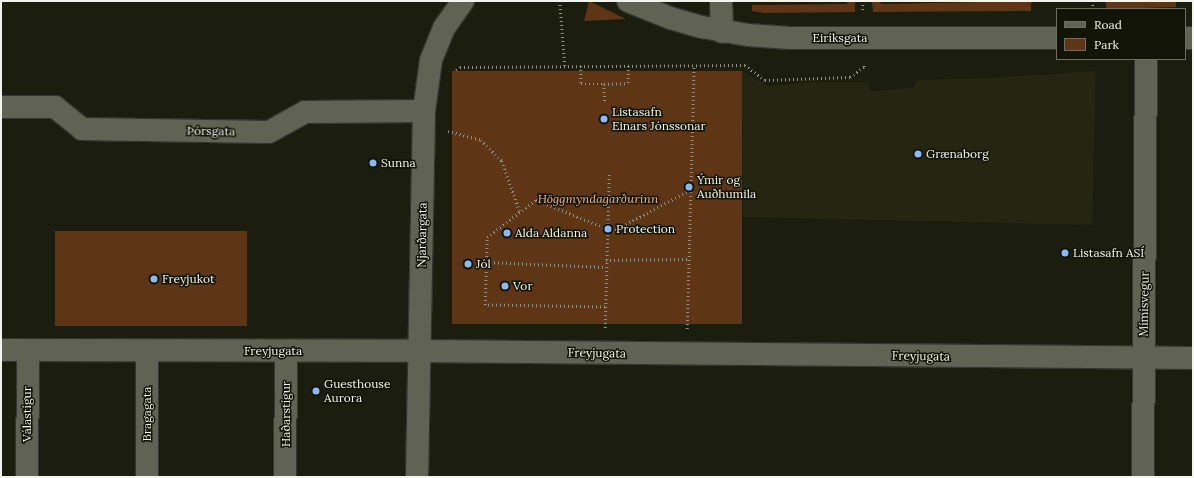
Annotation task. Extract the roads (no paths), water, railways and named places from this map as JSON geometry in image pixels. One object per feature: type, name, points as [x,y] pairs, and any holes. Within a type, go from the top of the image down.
[{"type":"street","name":"Njarðargata","points":[[417,477],[424,118],[427,85],[431,60],[444,28],[463,1]]},
{"type":"street","name":"Eiríksgata","points":[[628,1],[670,18],[722,32],[790,38],[1056,38]]},
{"type":"street","points":[[722,1],[722,32]]},
{"type":"street","name":"Mímisvegur","points":[[1143,477],[1146,60]]},
{"type":"street","name":"Þórsgata","points":[[1,107],[55,107],[82,129],[269,132],[305,112],[424,118]]},
{"type":"street","name":"Freyjugata","points":[[1,350],[147,352],[420,351],[1193,358]]},
{"type":"street","name":"Válastígur","points":[[27,477],[28,351]]},
{"type":"street","name":"Haðarstígur","points":[[285,477],[286,351]]},
{"type":"street","name":"Bragagata","points":[[147,352],[147,477]]},
{"type":"place","name":"Listasafn Einars Jónssonar","points":[[604,119]]},
{"type":"place","name":"Grænaborg","points":[[918,154]]},
{"type":"place","name":"Sunna","points":[[373,163]]},
{"type":"place","name":"Ýmir og Auðhumila","points":[[689,187]]},
{"type":"place","name":"Protection","points":[[608,229]]},
{"type":"place","name":"Alda Aldanna","points":[[507,233]]},
{"type":"place","name":"Listasafn ASÍ","points":[[1065,253]]},
{"type":"place","name":"Jól","points":[[468,264]]},
{"type":"place","name":"Freyjukot","points":[[154,279]]},
{"type":"place","name":"Vor","points":[[505,286]]},
{"type":"place","name":"Guesthouse Aurora","points":[[316,391]]},
{"type":"park label","name":"Höggmyndagarðurinn","points":[[598,199]]}]
